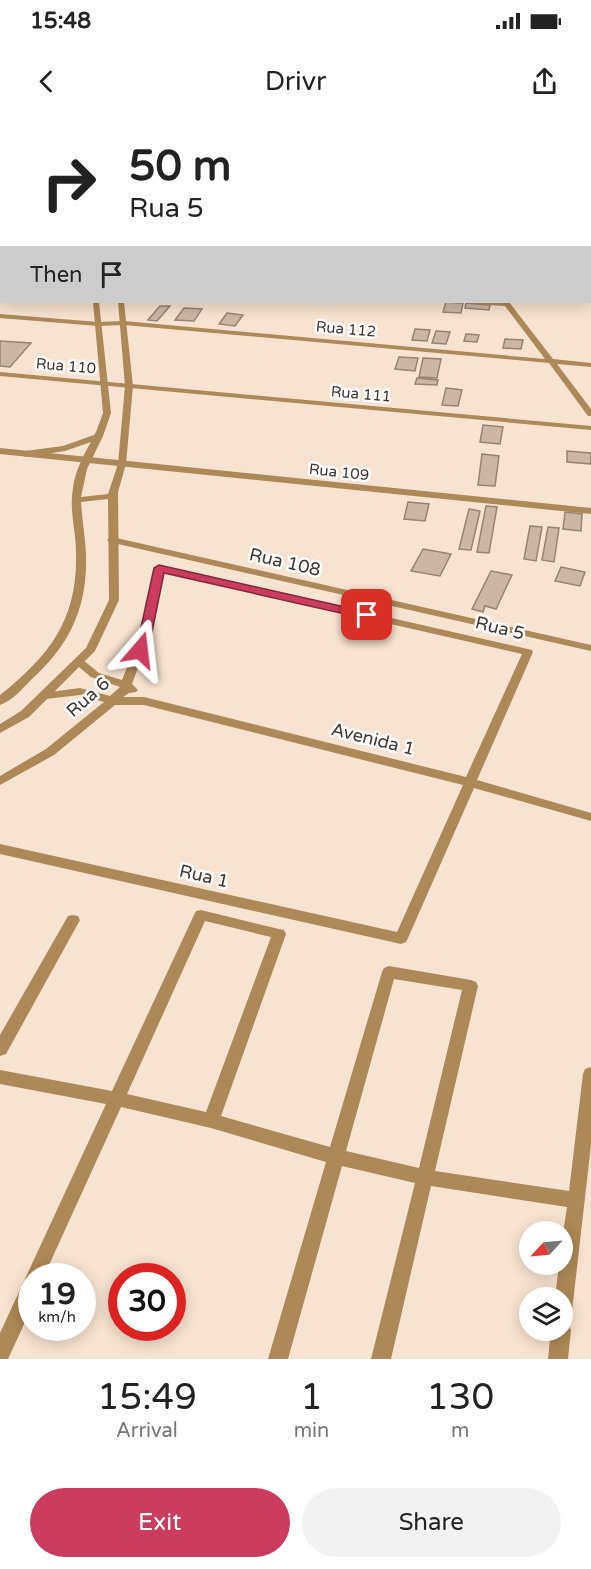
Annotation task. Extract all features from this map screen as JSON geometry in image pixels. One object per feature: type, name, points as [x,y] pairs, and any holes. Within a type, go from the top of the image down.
[{"type":"street","points":[[0,701],[29,677],[47,658],[66,633],[78,603],[81,556],[77,490],[84,460],[99,436],[107,413],[96,303]]},
{"type":"street","points":[[0,729],[25,714],[91,650],[114,600],[113,496],[122,464],[129,386],[122,303]]},
{"type":"street","points":[[507,303],[591,414]]},
{"type":"street","name":"Rua 112","points":[[0,316],[98,324],[124,323],[591,365]]},
{"type":"street","name":"Rua 110","points":[[0,374],[129,386]]},
{"type":"street","name":"Rua 111","points":[[129,386],[591,428]]},
{"type":"street","points":[[25,454],[65,448],[99,436]]},
{"type":"street","points":[[0,451],[84,460]]},
{"type":"street","name":"Rua 109","points":[[84,460],[591,511]]},
{"type":"street","points":[[78,500],[113,496]]},
{"type":"street","name":"Rua 108","points":[[112,540],[591,648]]},
{"type":"street","name":"Rua 6","points":[[0,781],[50,753],[124,691],[146,632],[159,568]]},
{"type":"street","name":"Rua 5","points":[[159,568],[528,652],[401,938]]},
{"type":"street","name":"Avenida 1","points":[[79,662],[95,675],[126,686],[144,700]]},
{"type":"street","name":"Avenida 1","points":[[46,695],[81,691],[113,701],[144,700],[469,782],[591,817]]},
{"type":"street","name":"Rua 1","points":[[0,849],[401,938]]},
{"type":"street","points":[[41,1263],[201,915],[279,934],[211,1121]]},
{"type":"street","points":[[0,1049],[73,920]]},
{"type":"street","points":[[278,1359],[389,972],[471,986],[381,1359]]},
{"type":"street","points":[[566,1287],[591,1074]]},
{"type":"street","points":[[0,1077],[117,1099],[211,1121],[336,1157],[424,1177],[575,1200]]},
{"type":"street","points":[[0,1354],[18,1315]]},
{"type":"street","points":[[558,1359],[560,1341]]},
{"type":"building","points":[[446,303],[463,303],[461,313],[443,312]]},
{"type":"building","points":[[466,303],[490,305],[489,310],[465,308]]},
{"type":"building","points":[[160,306],[170,306],[157,321],[148,320]]},
{"type":"building","points":[[184,308],[202,309],[194,321],[175,320]]},
{"type":"building","points":[[227,313],[243,315],[235,326],[219,324]]},
{"type":"building","points":[[415,329],[430,330],[427,341],[412,340]]},
{"type":"building","points":[[436,331],[450,332],[446,344],[432,343]]},
{"type":"building","points":[[466,334],[479,335],[477,342],[464,341]]},
{"type":"building","points":[[505,339],[523,340],[521,349],[503,348]]},
{"type":"building","points":[[0,341],[31,343],[10,367],[0,366]]},
{"type":"building","points":[[399,357],[418,358],[415,371],[395,369]]},
{"type":"building","points":[[423,358],[441,359],[437,378],[419,377]]},
{"type":"building","points":[[417,378],[438,380],[437,385],[415,384]]},
{"type":"building","points":[[446,388],[462,390],[458,406],[442,405]]},
{"type":"building","points":[[483,425],[503,427],[500,444],[480,442]]},
{"type":"building","points":[[567,451],[591,453],[591,464],[567,462]]},
{"type":"building","points":[[482,454],[499,456],[495,486],[478,485]]},
{"type":"building","points":[[408,502],[429,504],[425,521],[404,519]]},
{"type":"building","points":[[486,506],[497,507],[489,553],[477,552]]},
{"type":"building","points":[[469,509],[480,511],[471,550],[459,549]]},
{"type":"building","points":[[565,512],[582,514],[581,531],[563,529]]},
{"type":"building","points":[[530,526],[542,527],[536,561],[524,559]]},
{"type":"building","points":[[548,527],[559,528],[554,562],[542,560]]},
{"type":"building","points":[[423,549],[451,554],[440,576],[411,571]]},
{"type":"building","points":[[561,567],[585,572],[580,586],[555,581]]},
{"type":"building","points":[[491,571],[512,575],[496,609],[485,606],[483,612],[472,609]]},
{"type":"route","points":[[140,650],[159,568],[367,615]]}]
